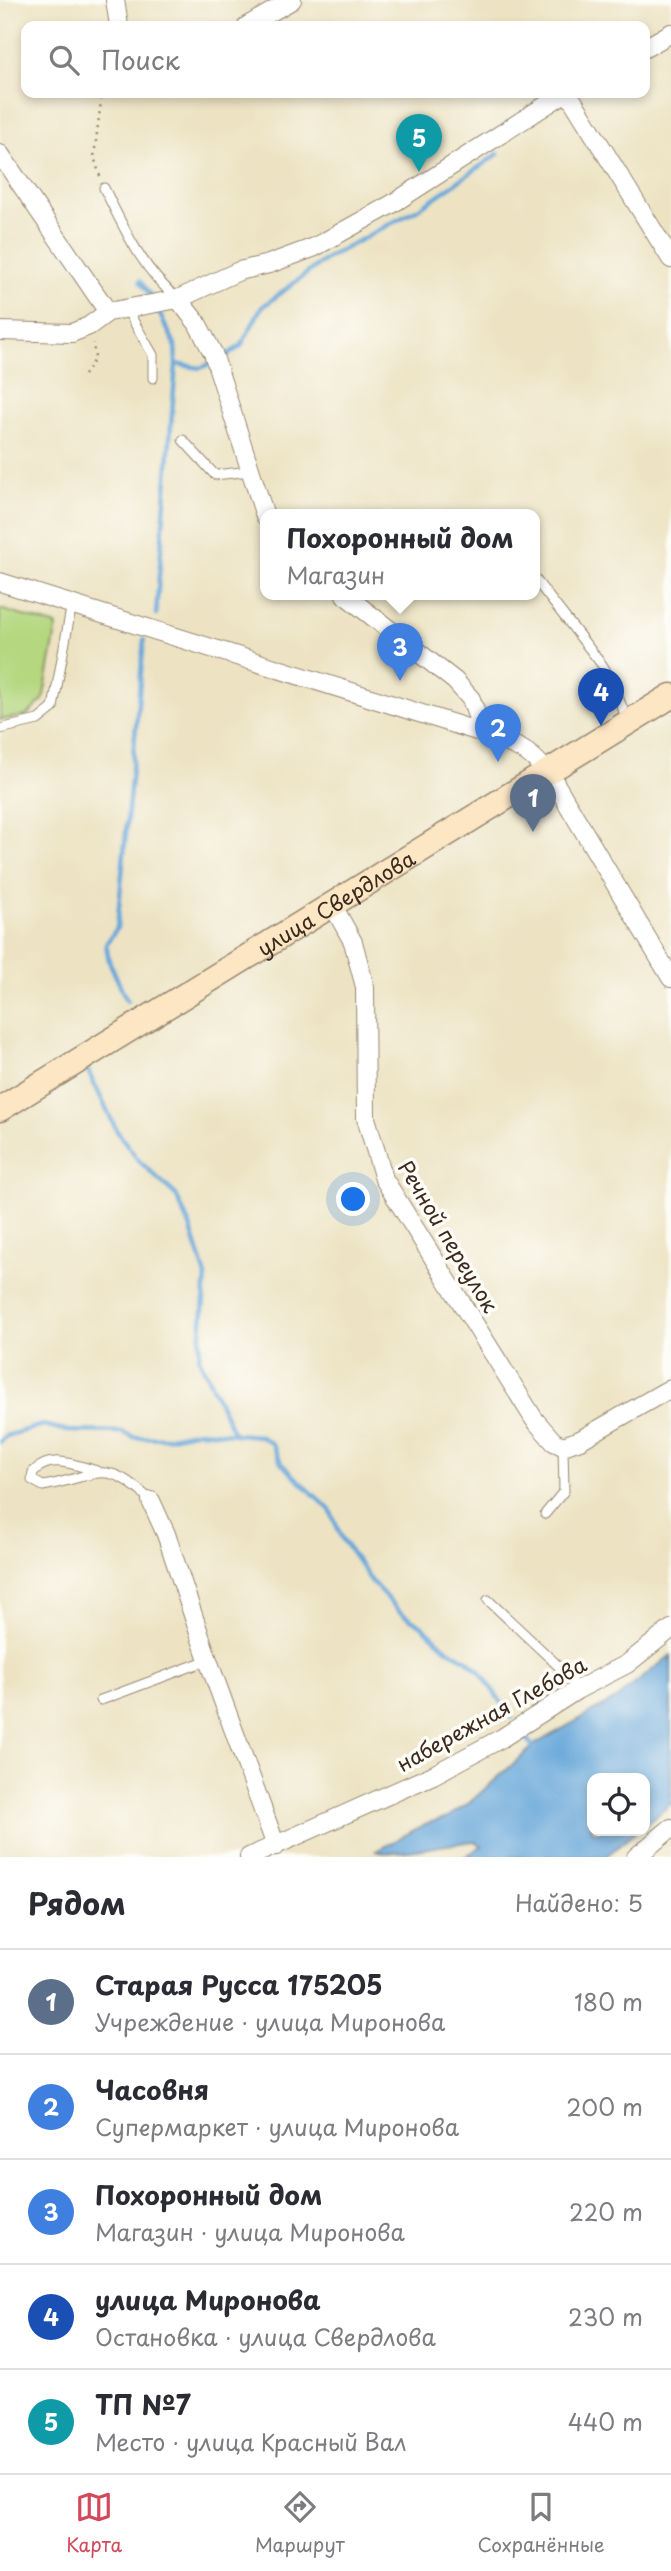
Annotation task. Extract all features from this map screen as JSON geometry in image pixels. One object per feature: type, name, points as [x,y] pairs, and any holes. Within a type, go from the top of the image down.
[{"type":"street","points":[[115,0],[118,21]]},
{"type":"street","points":[[256,21],[292,0]]},
{"type":"street","points":[[650,45],[671,33]]},
{"type":"street","points":[[0,331],[53,335],[72,333],[89,326],[108,312],[178,299],[239,271],[269,264],[315,247],[393,204],[559,98]]},
{"type":"street","points":[[570,98],[671,259]]},
{"type":"street","points":[[0,154],[108,312]]},
{"type":"street","points":[[178,299],[197,323],[213,353],[263,509]]},
{"type":"street","points":[[0,582],[483,733],[519,747],[541,762],[547,771],[671,978]]},
{"type":"street","points":[[351,600],[455,681],[471,699],[483,733]]},
{"type":"street","name":"улица Свердлова","points":[[0,1109],[671,696]]},
{"type":"street","name":"Речной переулок","points":[[332,904],[353,942],[365,987],[366,1118],[384,1179],[534,1419],[554,1442],[563,1446]]},
{"type":"street","points":[[563,1446],[580,1440],[671,1388]]},
{"type":"street","points":[[151,1501],[166,1534],[208,1660],[276,1846]]},
{"type":"street","name":"набережная Глебова","points":[[249,1857],[433,1775],[502,1738],[578,1690],[626,1664],[671,1629]]},
{"type":"street","points":[[636,1857],[671,1828]]},
{"type":"lane","points":[[104,188],[135,248],[159,284],[178,299]]},
{"type":"lane","points":[[127,310],[153,355],[153,378]]},
{"type":"lane","points":[[183,440],[215,475],[250,471]]},
{"type":"lane","points":[[540,585],[603,666],[612,681],[628,723]]},
{"type":"lane","points":[[0,729],[38,720],[53,708],[72,603]]},
{"type":"lane","points":[[545,1514],[564,1490],[563,1446]]},
{"type":"lane","points":[[97,1471],[43,1486],[32,1480],[33,1472],[40,1465],[52,1460],[97,1471],[130,1481],[151,1501]]},
{"type":"lane","points":[[488,1600],[568,1675],[578,1690]]},
{"type":"lane","points":[[101,1700],[208,1660]]},
{"type":"path","points":[[102,98],[94,157],[104,188]]},
{"type":"path","points":[[85,375],[95,358],[89,326]]},
{"type":"green space","points":[[0,609],[57,626],[43,700],[26,716],[0,720]]},
{"type":"water","points":[[671,1655],[671,1804],[650,1821],[650,1773],[587,1773],[587,1836],[631,1836],[605,1857],[464,1857],[482,1846],[474,1841],[409,1851],[376,1851],[425,1824],[448,1817],[469,1803],[537,1743],[617,1698]]},
{"type":"waterway","points":[[224,357],[241,346],[261,308],[327,258],[418,209],[498,154]]},
{"type":"waterway","points":[[140,281],[152,298]]},
{"type":"waterway","points":[[156,614],[176,364],[175,344],[157,309]]},
{"type":"waterway","points":[[176,364],[200,368],[212,363]]},
{"type":"waterway","points":[[127,1001],[109,961],[106,944],[117,928],[144,640]]},
{"type":"waterway","points":[[87,1069],[117,1131],[138,1160],[176,1195],[190,1226],[206,1276],[199,1358],[233,1432]]},
{"type":"waterway","points":[[0,1442],[6,1436],[43,1425],[68,1431],[122,1432],[133,1437],[165,1438],[199,1431],[260,1436],[272,1444],[282,1464],[330,1510],[343,1541],[372,1582],[401,1613],[421,1625],[448,1650],[466,1659],[481,1673],[511,1717]]},
{"type":"waterway","points":[[524,1736],[537,1751]]},
{"type":"place","name":"ТП №7","points":[[419,172]]},
{"type":"place","name":"Похоронный дом","points":[[400,681]]},
{"type":"place","name":"улица Миронова","points":[[601,726]]},
{"type":"place","name":"Часовня","points":[[498,762]]},
{"type":"place","name":"Старая Русса 175205","points":[[533,832]]}]
